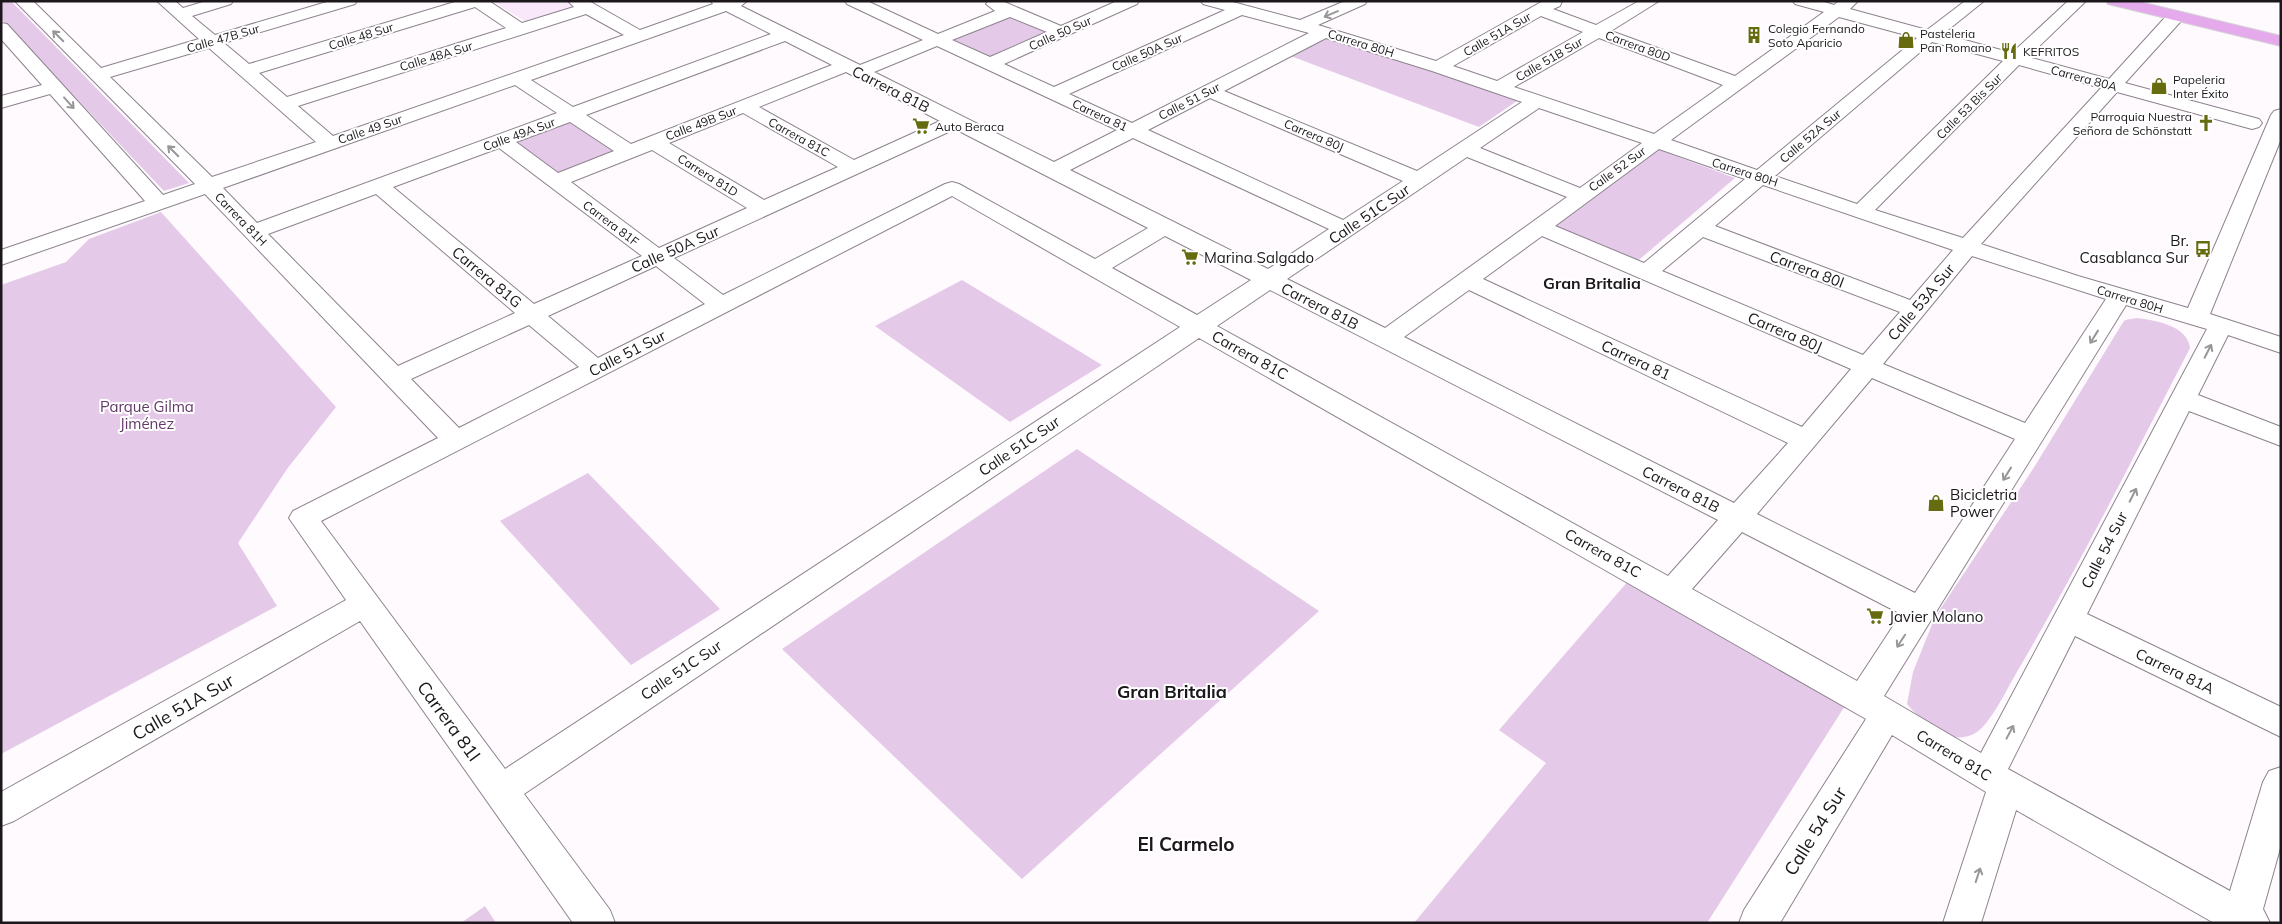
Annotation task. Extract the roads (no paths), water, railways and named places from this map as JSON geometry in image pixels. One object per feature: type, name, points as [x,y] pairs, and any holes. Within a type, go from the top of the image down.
[{"type":"main road","points":[[2114,1],[2281,41]]},
{"type":"main road","points":[[2149,1],[2281,33]]},
{"type":"street","name":"Carrera 81H","points":[[23,1],[208,185],[456,440]]},
{"type":"street","points":[[164,1],[329,143]]},
{"type":"street","points":[[179,14],[225,1]]},
{"type":"street","name":"Calle 47B Sur","points":[[97,75],[349,1]]},
{"type":"street","points":[[477,1],[519,29]]},
{"type":"street","name":"Calle 48 Sur","points":[[245,70],[477,1]]},
{"type":"street","name":"Carrera 81","points":[[853,1],[1346,229]]},
{"type":"street","name":"Calle 50 Sur","points":[[990,64],[1130,1]]},
{"type":"street","points":[[1302,26],[1359,1]]},
{"type":"street","name":"Calle 51A Sur","points":[[1438,67],[1555,1]]},
{"type":"street","name":"Calle 51B Sur","points":[[1500,87],[1651,1]]},
{"type":"street","name":"Carrera 80A","points":[[1801,1],[1844,6],[1929,36],[2252,123]]},
{"type":"street","name":"Calle 52A Sur","points":[[1646,273],[1929,36],[1976,1]]},
{"type":"street","name":"Calle 53 Bis Sur","points":[[1861,212],[2015,59],[2078,1]]},
{"type":"street","name":"Carrera 81B","points":[[728,3],[786,35],[956,122],[1921,610]]},
{"type":"street","name":"Calle 49 Sur","points":[[1,258],[728,3]]},
{"type":"street","points":[[582,4],[638,36]]},
{"type":"street","name":"Calle 48A Sur","points":[[284,104],[519,29],[582,4]]},
{"type":"street","points":[[1000,4],[1060,32]]},
{"type":"street","name":"Calle 49B Sur","points":[[555,181],[744,106],[938,40],[1000,4]]},
{"type":"street","name":"Carrera 80H","points":[[1223,4],[1324,32],[1438,67],[1967,247],[2281,345]]},
{"type":"street","name":"Calle 50A Sur","points":[[1054,94],[1223,4]]},
{"type":"street","name":"Calle 52 Sur","points":[[1386,339],[1736,82],[1844,6]]},
{"type":"street","name":"Carrera 80D","points":[[1539,10],[1736,82]]},
{"type":"street","name":"Calle 53A Sur","points":[[1672,592],[1806,440],[1967,247],[2176,16]]},
{"type":"street","points":[[1,28],[158,202]]},
{"type":"street","name":"Calle 51 Sur","points":[[1054,171],[1324,32]]},
{"type":"street","name":"Calle 49A Sur","points":[[253,232],[786,35]]},
{"type":"street","points":[[516,78],[629,152]]},
{"type":"street","points":[[1,102],[54,87]]},
{"type":"street","name":"Carrera 80J","points":[[1208,91],[1419,180]]},
{"type":"street","name":"Calle 51C Sur","points":[[500,791],[1537,101]]},
{"type":"street","name":"Carrera 81C","points":[[744,106],[854,168]]},
{"type":"street","name":"Calle 54 Sur","points":[[1963,922],[1997,781],[2069,619],[2183,399],[2281,115]]},
{"type":"street","name":"Calle 50A Sur","points":[[394,377],[956,122]]},
{"type":"street","name":"Carrera 81F","points":[[501,140],[722,305]]},
{"type":"street","name":"Carrera 81D","points":[[654,142],[763,209]]},
{"type":"street","points":[[1465,149],[1582,196]]},
{"type":"street","name":"Carrera 81G","points":[[379,186],[596,369]]},
{"type":"street","name":"Calle 51 Sur","points":[[303,518],[952,188]]},
{"type":"street","name":"Carrera 81C","points":[[952,188],[1672,592],[1875,707],[1997,781],[2246,920]]},
{"type":"street","points":[[1095,268],[1165,227]]},
{"type":"street","name":"Carrera 80J","points":[[1539,227],[2031,436]]},
{"type":"street","name":"Carrera 80I","points":[[1700,228],[1915,310]]},
{"type":"street","name":"Carrera 81","points":[[1467,280],[1806,440]]},
{"type":"street","name":"Calle 54 Sur","points":[[1761,922],[1875,707],[1921,610],[2120,296]]},
{"type":"street","points":[[2183,399],[2281,437]]},
{"type":"street","name":"Carrera 81I","points":[[303,518],[596,923]]},
{"type":"street","name":"Calle 51A Sur","points":[[1,810],[365,604]]},
{"type":"street","name":"Carrera 81A","points":[[2069,619],[2281,723]]},
{"type":"street","points":[[2246,920],[2281,782]]},
{"type":"place","name":"Colegio Fernando Soto Aparicio","points":[[1754,35]]},
{"type":"place","name":"Pasteleria Pan Romano","points":[[1906,40]]},
{"type":"place","name":"KEFRITOS","points":[[2009,51]]},
{"type":"place","name":"Papeleria Inter Éxito","points":[[2159,86]]},
{"type":"place","name":"Parroquia Nuestra Señora de Schönstatt","points":[[2206,123]]},
{"type":"place","name":"Auto Beraca","points":[[921,126]]},
{"type":"place","name":"Br. Casablanca Sur","points":[[2203,249]]},
{"type":"place","name":"Marina Salgado","points":[[1190,257]]},
{"type":"place","name":"Bicicletria Power","points":[[1936,503]]},
{"type":"place","name":"Javier Molano","points":[[1875,616]]},
{"type":"district","name":"Gran Britalia","points":[[1592,283]]},
{"type":"district","name":"Gran Britalia","points":[[1172,691]]},
{"type":"district","name":"El Carmelo","points":[[1186,844]]},
{"type":"park label","name":"Parque Gilma Jiménez","points":[[147,414]]}]
